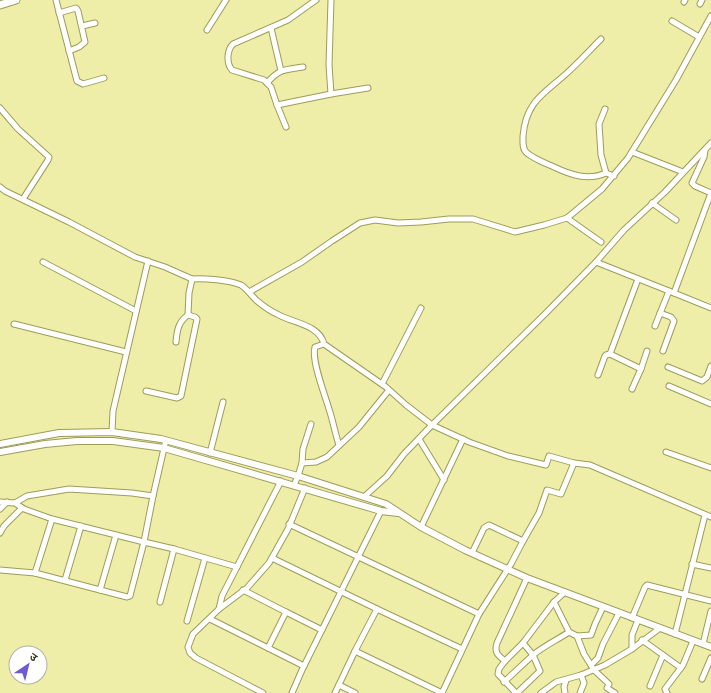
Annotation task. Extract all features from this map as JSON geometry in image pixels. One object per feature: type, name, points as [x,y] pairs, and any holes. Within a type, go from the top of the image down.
[{"type":"main road","points":[[0,5],[16,0]]},
{"type":"street","points":[[56,0],[77,81],[83,84],[104,78]]},
{"type":"street","points":[[207,30],[226,0]]},
{"type":"street","points":[[286,127],[271,87],[262,79],[232,70],[228,64],[230,47],[236,42],[288,20],[316,0]]},
{"type":"street","points":[[331,0],[329,65],[331,94]]},
{"type":"street","points":[[59,13],[76,8],[82,26],[85,42],[69,51]]},
{"type":"street","points":[[249,292],[302,262],[360,223],[375,220],[398,223],[449,219],[473,219],[515,232],[567,218],[602,189],[628,158],[676,80],[711,16]]},
{"type":"street","points":[[672,21],[699,37]]},
{"type":"street","points":[[82,26],[95,23]]},
{"type":"street","points":[[271,28],[281,70]]},
{"type":"street","points":[[601,39],[565,75],[539,96],[531,107],[526,120],[523,146],[526,152],[532,156],[559,170],[584,177],[597,177],[606,173],[614,176]]},
{"type":"street","points":[[267,83],[276,73],[281,70],[303,68]]},
{"type":"street","points":[[277,105],[368,88]]},
{"type":"street","points":[[0,108],[18,129],[48,157],[48,160],[23,199]]},
{"type":"street","points":[[605,110],[599,124],[601,155],[606,173]]},
{"type":"street","points":[[365,496],[387,476],[404,454],[432,425],[596,262],[624,230],[665,192],[711,143]]},
{"type":"street","points":[[655,326],[660,313],[672,292],[711,192],[695,186],[692,183],[704,157],[705,149]]},
{"type":"street","points":[[632,152],[683,172]]},
{"type":"street","points":[[0,187],[5,191],[135,257],[165,267],[192,279],[217,280],[241,285],[258,301],[277,314],[317,332],[322,336],[324,344],[382,384],[432,425],[463,439],[508,456],[546,465],[549,456],[574,463],[590,465],[711,517]]},
{"type":"street","points":[[652,203],[676,220]]},
{"type":"street","points":[[567,218],[600,242]]},
{"type":"street","points":[[112,432],[113,411],[148,261]]},
{"type":"street","points":[[43,262],[136,311]]},
{"type":"street","points":[[596,262],[711,308]]},
{"type":"street","points":[[176,342],[179,324],[188,315],[189,293],[192,279]]},
{"type":"street","points":[[610,354],[638,279]]},
{"type":"street","points":[[382,384],[420,308]]},
{"type":"street","points":[[660,313],[671,317],[674,321],[663,351]]},
{"type":"street","points":[[146,391],[177,398],[181,396],[197,319],[188,315]]},
{"type":"street","points":[[14,324],[126,352]]},
{"type":"street","points":[[324,344],[315,347],[314,355],[316,367],[330,410],[339,446]]},
{"type":"street","points":[[632,389],[647,351]]},
{"type":"street","points":[[598,375],[604,356],[610,354],[641,369]]},
{"type":"street","points":[[668,367],[702,382],[707,376],[711,366]]},
{"type":"street","points":[[669,386],[711,404]]},
{"type":"street","points":[[302,463],[316,462],[327,457],[359,427],[389,390]]},
{"type":"street","points":[[210,453],[223,402]]},
{"type":"street","points":[[294,485],[302,463],[303,449],[311,424]]},
{"type":"street","points":[[0,444],[58,433],[112,432],[166,440],[298,476],[365,496],[386,504],[421,527],[472,553],[528,578],[711,647]]},
{"type":"street","points":[[419,439],[444,480]]},
{"type":"street","points":[[421,527],[463,439]]},
{"type":"street","points":[[0,570],[35,573],[127,597],[130,596],[144,542],[166,440]]},
{"type":"street","points":[[0,452],[45,444],[78,441],[113,441],[164,448],[381,511],[401,514]]},
{"type":"street","points":[[666,452],[711,468]]},
{"type":"street","points":[[355,651],[442,693],[479,614],[508,569],[539,513],[547,490],[561,494],[574,463]]},
{"type":"street","points":[[219,609],[222,596],[281,481]]},
{"type":"street","points":[[263,693],[196,658],[190,653],[188,647],[193,634],[219,609],[243,590],[269,563],[305,488]]},
{"type":"street","points":[[15,503],[28,496],[69,489],[132,493],[153,496]]},
{"type":"street","points":[[0,502],[15,503],[22,508],[52,519],[174,549],[237,567]]},
{"type":"street","points":[[0,509],[7,502]]},
{"type":"street","points":[[0,533],[4,526],[22,508]]},
{"type":"street","points":[[292,693],[381,511]]},
{"type":"street","points":[[675,634],[705,514]]},
{"type":"street","points":[[35,573],[52,519]]},
{"type":"street","points":[[289,524],[479,614]]},
{"type":"street","points":[[472,553],[484,528],[488,525],[523,540]]},
{"type":"street","points":[[65,580],[81,526]]},
{"type":"street","points":[[100,590],[116,535]]},
{"type":"street","points":[[160,602],[174,549]]},
{"type":"street","points":[[187,621],[205,558]]},
{"type":"street","points":[[272,558],[462,649]]},
{"type":"street","points":[[692,564],[711,568]]},
{"type":"street","points":[[505,662],[498,656],[495,650],[528,578]]},
{"type":"street","points":[[632,649],[632,635],[635,619],[645,587],[647,585],[711,601]]},
{"type":"street","points":[[243,590],[322,630]]},
{"type":"street","points":[[523,643],[533,655],[540,671],[516,693],[504,682],[498,674],[499,671],[505,662],[523,643],[554,602],[565,592]]},
{"type":"street","points":[[554,602],[569,632],[577,636],[592,634],[603,607]]},
{"type":"street","points":[[335,693],[377,609]]},
{"type":"street","points":[[703,644],[711,611]]},
{"type":"street","points":[[268,648],[286,612]]},
{"type":"street","points":[[541,693],[556,682],[581,675],[592,667],[598,658],[618,613]]},
{"type":"street","points":[[210,619],[304,666]]},
{"type":"street","points":[[592,667],[606,665],[632,649],[660,628]]},
{"type":"street","points":[[504,682],[544,646],[556,641],[569,632]]},
{"type":"street","points":[[577,636],[584,654],[592,667],[609,684],[607,688],[615,693]]},
{"type":"street","points":[[642,640],[681,668]]},
{"type":"street","points":[[667,693],[665,689],[681,668],[693,641]]},
{"type":"street","points":[[650,686],[663,655]]},
{"type":"street","points":[[702,679],[711,658]]},
{"type":"street","points":[[580,693],[584,683],[581,675]]},
{"type":"street","points":[[565,693],[564,687],[566,680]]},
{"type":"street","points":[[339,685],[355,693]]}]
